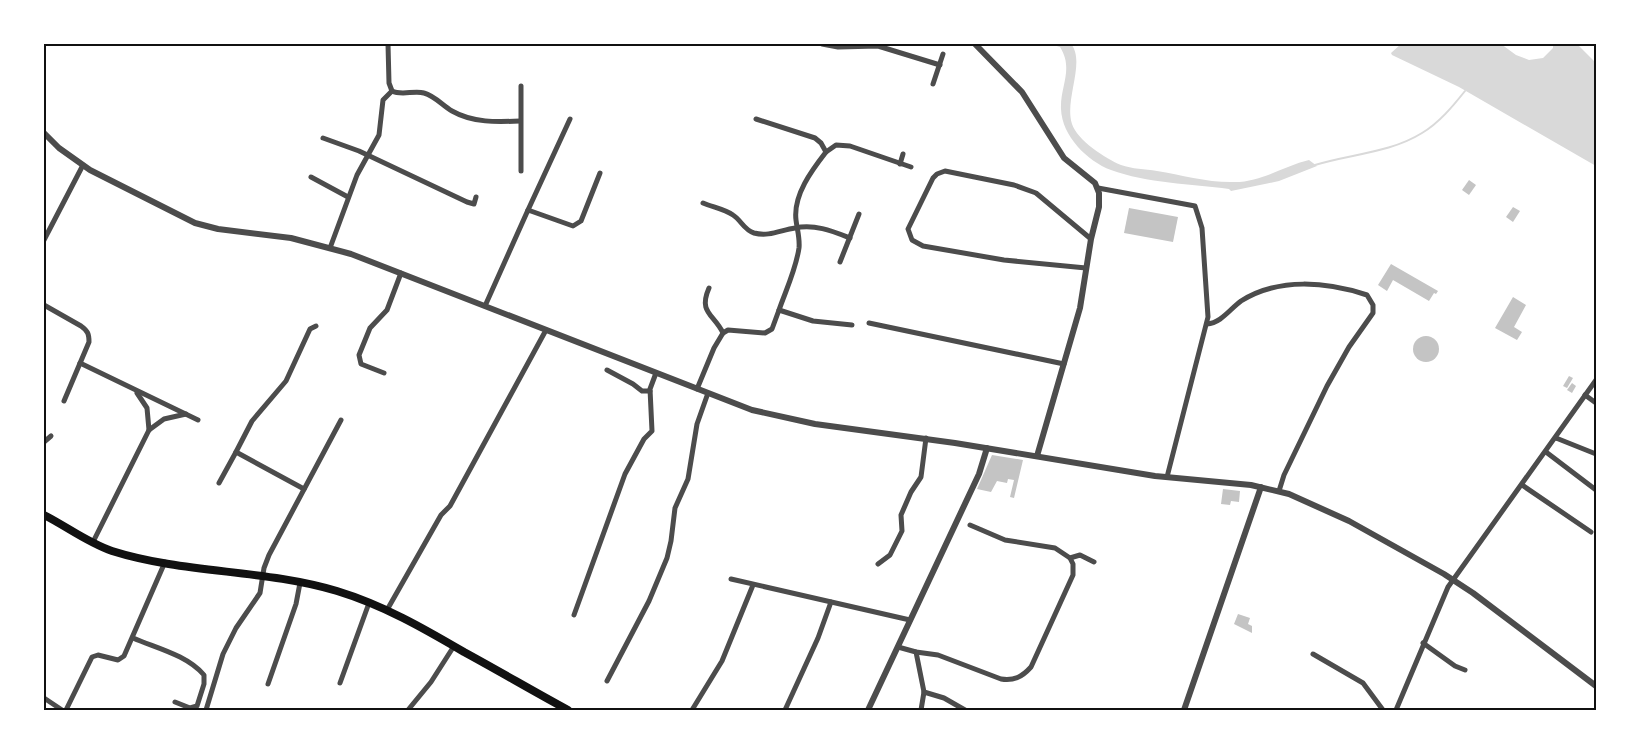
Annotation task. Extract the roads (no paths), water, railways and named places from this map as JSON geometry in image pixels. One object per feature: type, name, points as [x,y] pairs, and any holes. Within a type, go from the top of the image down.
[{"type":"main road","points":[[44,515],[115,552],[165,562],[263,575],[335,591],[369,603],[387,610],[454,646],[568,711]]},
{"type":"street","points":[[388,44],[389,83],[392,91]]},
{"type":"street","points":[[822,44],[838,47],[882,45],[940,65]]},
{"type":"street","points":[[975,44],[1024,94],[1064,158],[1098,188],[1099,207],[1091,239],[1080,308],[1037,456]]},
{"type":"street","points":[[933,84],[943,54]]},
{"type":"street","points":[[521,86],[521,171]]},
{"type":"street","points":[[392,91],[424,93],[457,114],[473,120],[520,121]]},
{"type":"street","points":[[330,248],[348,196],[380,131],[383,100],[392,91]]},
{"type":"street","points":[[486,306],[570,119]]},
{"type":"street","points":[[756,119],[815,138],[821,142],[826,152]]},
{"type":"street","points":[[44,133],[59,148],[83,165],[195,223],[226,230],[280,235],[330,248],[401,273],[744,408],[785,418],[1167,477],[1279,491],[1349,520],[1453,580],[1596,687]]},
{"type":"street","points":[[323,138],[367,155],[467,202],[474,204],[476,197]]},
{"type":"street","points":[[697,389],[723,333],[728,330],[763,334],[772,327],[796,262],[799,242],[796,214],[804,184],[826,152],[840,144],[910,167]]},
{"type":"street","points":[[900,164],[903,154]]},
{"type":"street","points":[[44,240],[83,165]]},
{"type":"street","points":[[1086,268],[1004,260],[924,246],[912,240],[908,229],[933,178],[945,171],[1014,185],[1036,193],[1091,239]]},
{"type":"street","points":[[528,210],[573,226],[577,225],[581,221],[600,173]]},
{"type":"street","points":[[311,177],[348,196]]},
{"type":"street","points":[[1098,188],[1195,206],[1203,228],[1207,324],[1167,477]]},
{"type":"street","points":[[703,203],[732,214],[746,229],[755,233],[770,234],[797,227],[825,229],[850,238]]},
{"type":"street","points":[[840,262],[859,214]]},
{"type":"street","points":[[384,373],[361,364],[359,355],[370,328],[387,310],[401,273]]},
{"type":"street","points":[[1207,324],[1217,321],[1243,300],[1275,288],[1306,284],[1326,285],[1367,295],[1373,305],[1373,313],[1349,347],[1325,389],[1284,475],[1279,491]]},
{"type":"street","points":[[709,288],[704,299],[706,310],[723,333]]},
{"type":"street","points":[[44,305],[87,330],[88,342],[64,401]]},
{"type":"street","points":[[779,310],[807,320],[852,325]]},
{"type":"street","points":[[833,322],[835,331]]},
{"type":"street","points":[[869,323],[1064,364]]},
{"type":"street","points":[[219,483],[252,421],[286,381],[310,329],[316,326]]},
{"type":"street","points":[[387,610],[441,515],[450,506],[546,330]]},
{"type":"street","points":[[80,363],[198,420]]},
{"type":"street","points":[[607,370],[642,391],[650,391]]},
{"type":"street","points":[[574,615],[625,474],[644,439],[652,431],[650,391],[656,373]]},
{"type":"street","points":[[1396,711],[1438,607],[1453,580],[1596,380]]},
{"type":"street","points":[[133,390],[146,405],[149,430]]},
{"type":"street","points":[[607,681],[649,601],[663,568],[671,541],[675,507],[688,479],[697,424],[708,393]]},
{"type":"street","points":[[1585,395],[1596,403]]},
{"type":"street","points":[[93,542],[149,430],[164,419],[186,414]]},
{"type":"street","points":[[206,711],[223,654],[236,628],[259,595],[269,555],[341,420]]},
{"type":"street","points":[[44,442],[51,436]]},
{"type":"street","points":[[878,564],[890,555],[902,531],[901,515],[911,492],[921,477],[926,438]]},
{"type":"street","points":[[1556,438],[1596,454]]},
{"type":"street","points":[[868,711],[979,474],[987,448]]},
{"type":"street","points":[[236,452],[304,489]]},
{"type":"street","points":[[1546,452],[1596,490]]},
{"type":"street","points":[[1522,485],[1591,532]]},
{"type":"street","points":[[1184,711],[1261,487]]},
{"type":"street","points":[[898,647],[938,655],[1001,679],[1009,680],[1022,676],[1031,667],[1073,575],[1073,564],[1070,558],[1055,548],[1005,540],[970,525]]},
{"type":"street","points":[[1070,558],[1080,555],[1094,562]]},
{"type":"street","points":[[44,698],[64,711],[89,659],[98,655],[113,660],[122,659],[165,562]]},
{"type":"street","points":[[731,579],[910,620]]},
{"type":"street","points":[[268,684],[296,604],[300,583]]},
{"type":"street","points":[[692,711],[722,661],[753,585]]},
{"type":"street","points":[[785,711],[818,638],[831,602]]},
{"type":"street","points":[[340,683],[369,603]]},
{"type":"street","points":[[133,638],[182,659],[203,673],[205,680],[197,705],[190,708],[175,702]]},
{"type":"street","points":[[1423,643],[1455,666],[1465,670]]},
{"type":"street","points":[[408,711],[431,682],[454,646]]},
{"type":"street","points":[[916,652],[924,692],[921,711]]},
{"type":"street","points":[[1313,654],[1364,683],[1383,711]]},
{"type":"street","points":[[924,692],[944,698],[965,711]]},
{"type":"waterway","points":[[1315,165],[1383,149],[1410,140],[1434,124],[1465,91]]}]
